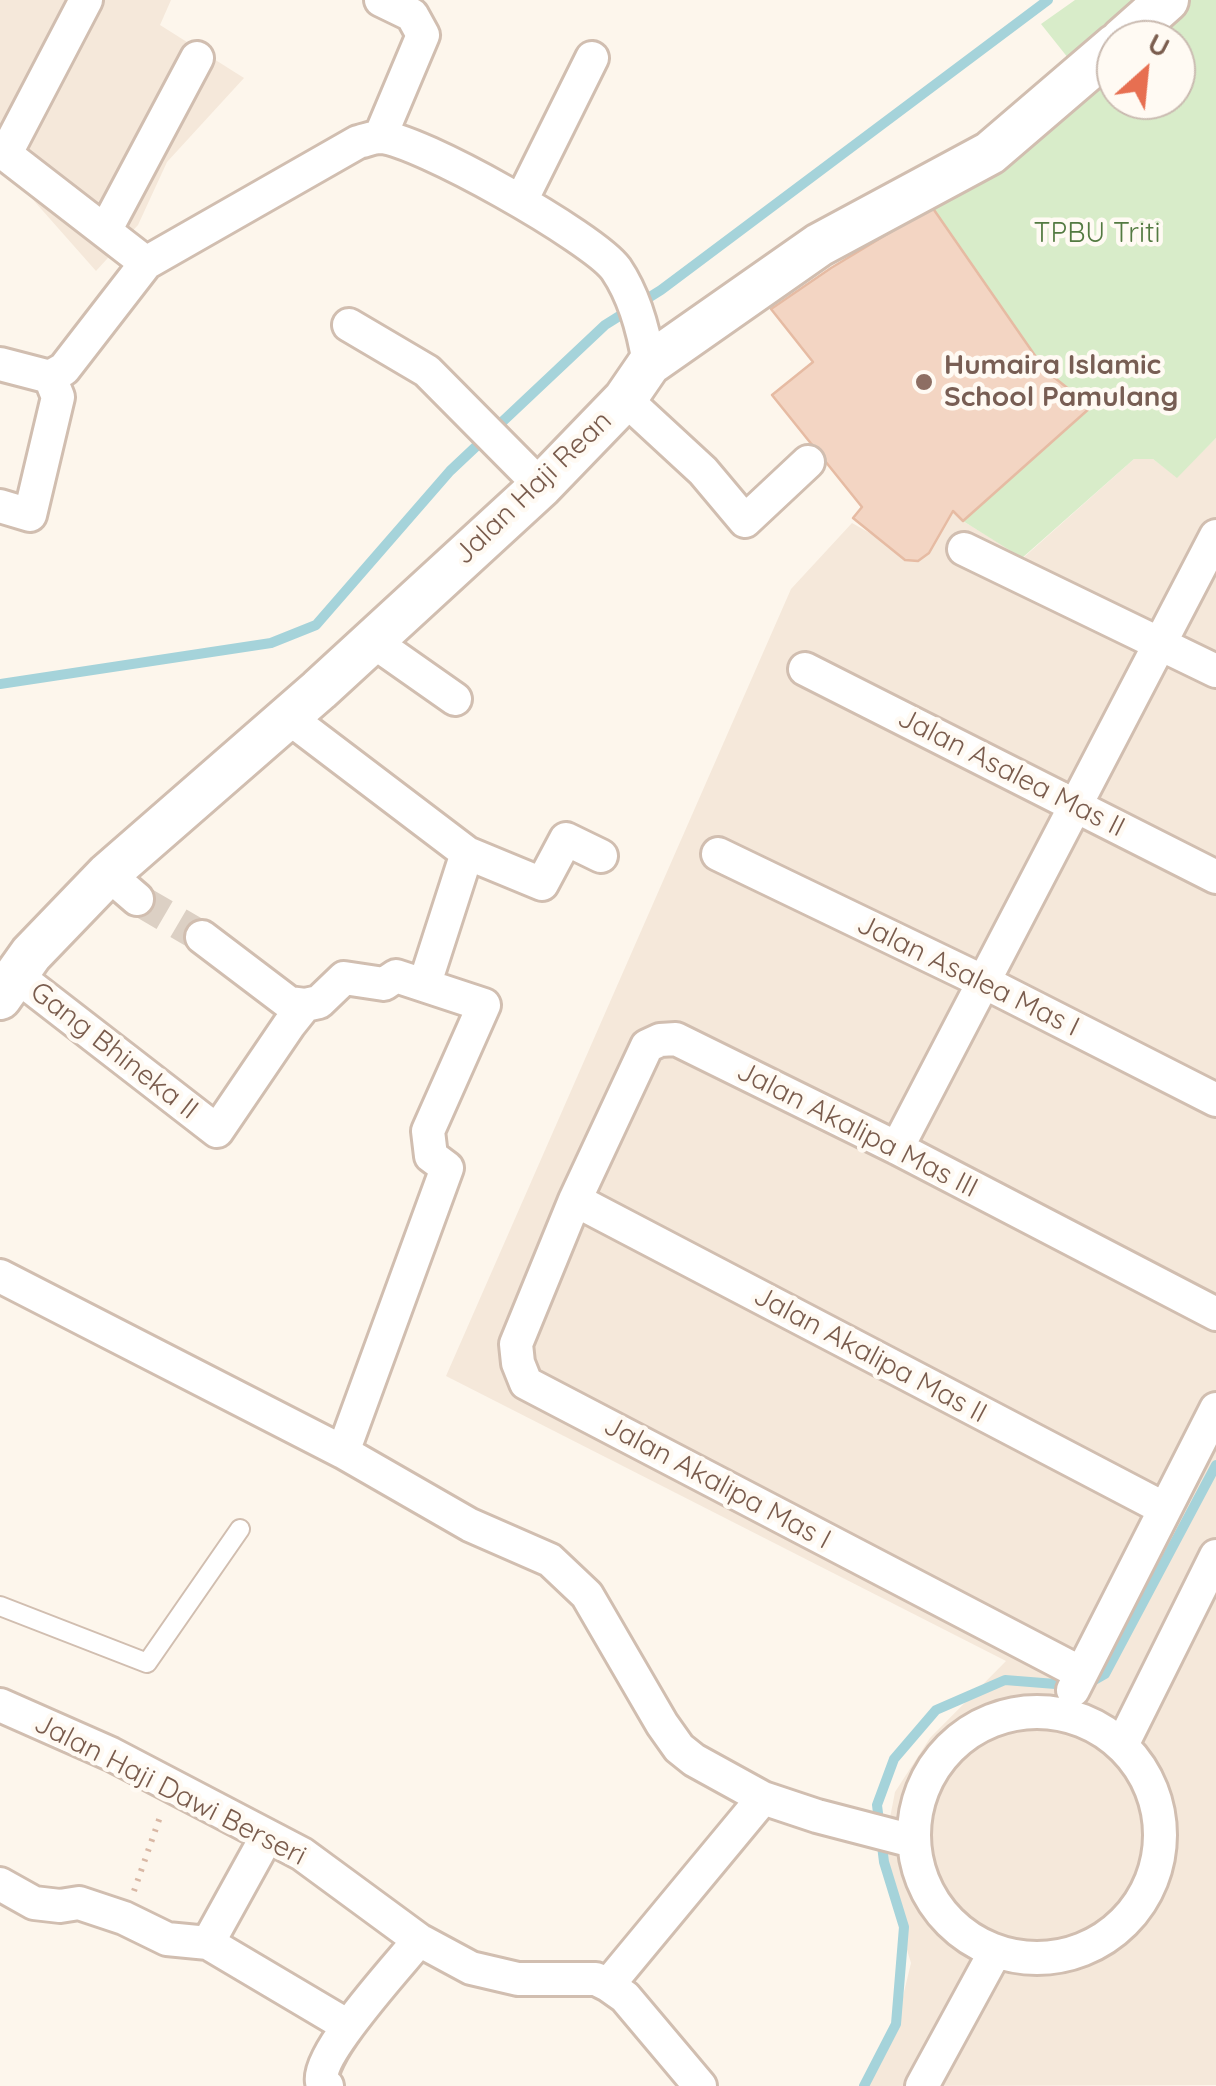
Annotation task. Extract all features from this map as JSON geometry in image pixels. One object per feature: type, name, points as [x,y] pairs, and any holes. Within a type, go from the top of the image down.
[{"type":"street","points":[[86,0],[3,152],[146,263]]},
{"type":"street","points":[[380,137],[423,35],[417,7],[381,0]]},
{"type":"street","points":[[1145,20],[1168,0]]},
{"type":"street","points":[[106,229],[197,58]]},
{"type":"street","points":[[521,201],[592,58]]},
{"type":"street","name":"Jalan Haji Rean","points":[[10,972],[123,887],[288,717],[541,486],[625,399],[647,348],[819,244],[990,153],[1096,62]]},
{"type":"street","points":[[0,364],[50,377],[64,369],[146,263],[358,142],[380,137],[404,143],[569,228],[614,267],[647,348]]},
{"type":"street","points":[[349,325],[427,371],[541,486]]},
{"type":"street","points":[[0,506],[30,515],[58,398],[50,377]]},
{"type":"street","points":[[625,399],[704,471],[745,521],[808,462]]},
{"type":"street","points":[[898,1148],[1216,536]]},
{"type":"street","points":[[964,549],[1216,671]]},
{"type":"street","points":[[371,640],[455,699]]},
{"type":"street","name":"Jalan Asalea Mas II","points":[[805,670],[1216,877]]},
{"type":"street","points":[[288,717],[467,853],[542,884],[566,839],[602,856]]},
{"type":"street","points":[[426,983],[467,853]]},
{"type":"street","name":"Jalan Asalea Mas I","points":[[718,854],[986,983],[1216,1100]]},
{"type":"street","points":[[202,937],[288,1004],[305,1005]]},
{"type":"street","name":"Gang Bhineka II","points":[[10,972],[217,1131],[305,1005],[320,1002],[344,978],[384,984],[396,976],[426,983],[484,1006],[428,1131],[432,1156],[447,1168],[344,1452]]},
{"type":"street","name":"Jalan Akalipa Mas III","points":[[575,1200],[647,1046],[676,1039],[898,1148],[1216,1314]]},
{"type":"street","name":"Jalan Akalipa Mas II","points":[[575,1200],[1165,1509]]},
{"type":"street","name":"Jalan Akalipa Mas I","points":[[575,1200],[516,1344],[526,1383],[1081,1673]]},
{"type":"street","points":[[0,1276],[344,1452],[470,1525],[550,1560],[587,1596],[680,1748],[694,1760],[763,1798],[894,1836],[925,1888],[954,1926],[995,1952],[1043,1959],[1090,1948],[1129,1920],[1154,1879],[1162,1831],[1150,1784],[1122,1745],[1094,1726],[1062,1714],[1017,1714],[974,1729],[941,1758],[894,1836]]},
{"type":"street","points":[[1062,1714],[1216,1409]]},
{"type":"street","points":[[1122,1745],[1215,1561]]},
{"type":"street","name":"Jalan Haji Dawi Berseri","points":[[0,1705],[172,1784],[302,1854],[419,1940],[471,1968],[518,1979],[596,1978],[608,1985]]},
{"type":"street","points":[[700,2086],[625,1997],[608,1985],[763,1798]]},
{"type":"street","points":[[208,1944],[266,1838]]},
{"type":"street","points":[[0,1884],[34,1903],[80,1903],[167,1938],[208,1944],[348,2026]]},
{"type":"street","points":[[327,2086],[322,2082],[322,2067],[348,2026],[419,1940]]},
{"type":"street","points":[[922,2086],[995,1952]]},
{"type":"lane","points":[[0,1606],[147,1663],[240,1529]]},
{"type":"path","points":[[124,1918],[172,1784]]},
{"type":"shaded area","points":[[0,0],[171,0],[160,25],[244,78],[167,162],[138,225],[96,271],[20,185],[0,173]]},
{"type":"shaded area","points":[[1216,438],[1216,2085],[867,2086],[893,2038],[911,1963],[896,1914],[884,1849],[895,1792],[930,1738],[1006,1661],[446,1376],[791,589],[852,523],[916,559],[944,504],[963,521],[1023,558],[1134,459],[1153,459],[1177,477]]},
{"type":"green space","name":"TPBU Triti","points":[[1075,0],[1216,0],[1216,438],[1177,478],[1153,459],[1134,459],[1022,558],[963,521],[1090,407],[1045,370],[932,207],[1092,88],[1041,24]]},
{"type":"building","name":"Humaira Islamic School Pamulang","points":[[932,207],[1045,370],[1091,407],[963,521],[953,511],[929,553],[918,561],[905,560],[853,518],[862,507],[772,395],[813,362],[771,309]]},
{"type":"waterway","points":[[0,684],[271,643],[316,625],[450,471],[605,325],[661,290],[1048,0]]},
{"type":"waterway","points":[[1084,1686],[1105,1674],[1216,1465]]},
{"type":"waterway","points":[[864,2086],[896,2024],[904,1927],[884,1862],[877,1805],[894,1759],[936,1710],[1005,1680],[1068,1685]]},
{"type":"tunnel","points":[[137,899],[202,937]]},
{"type":"place","name":"Humaira Islamic School Pamulang","points":[[924,382]]}]
